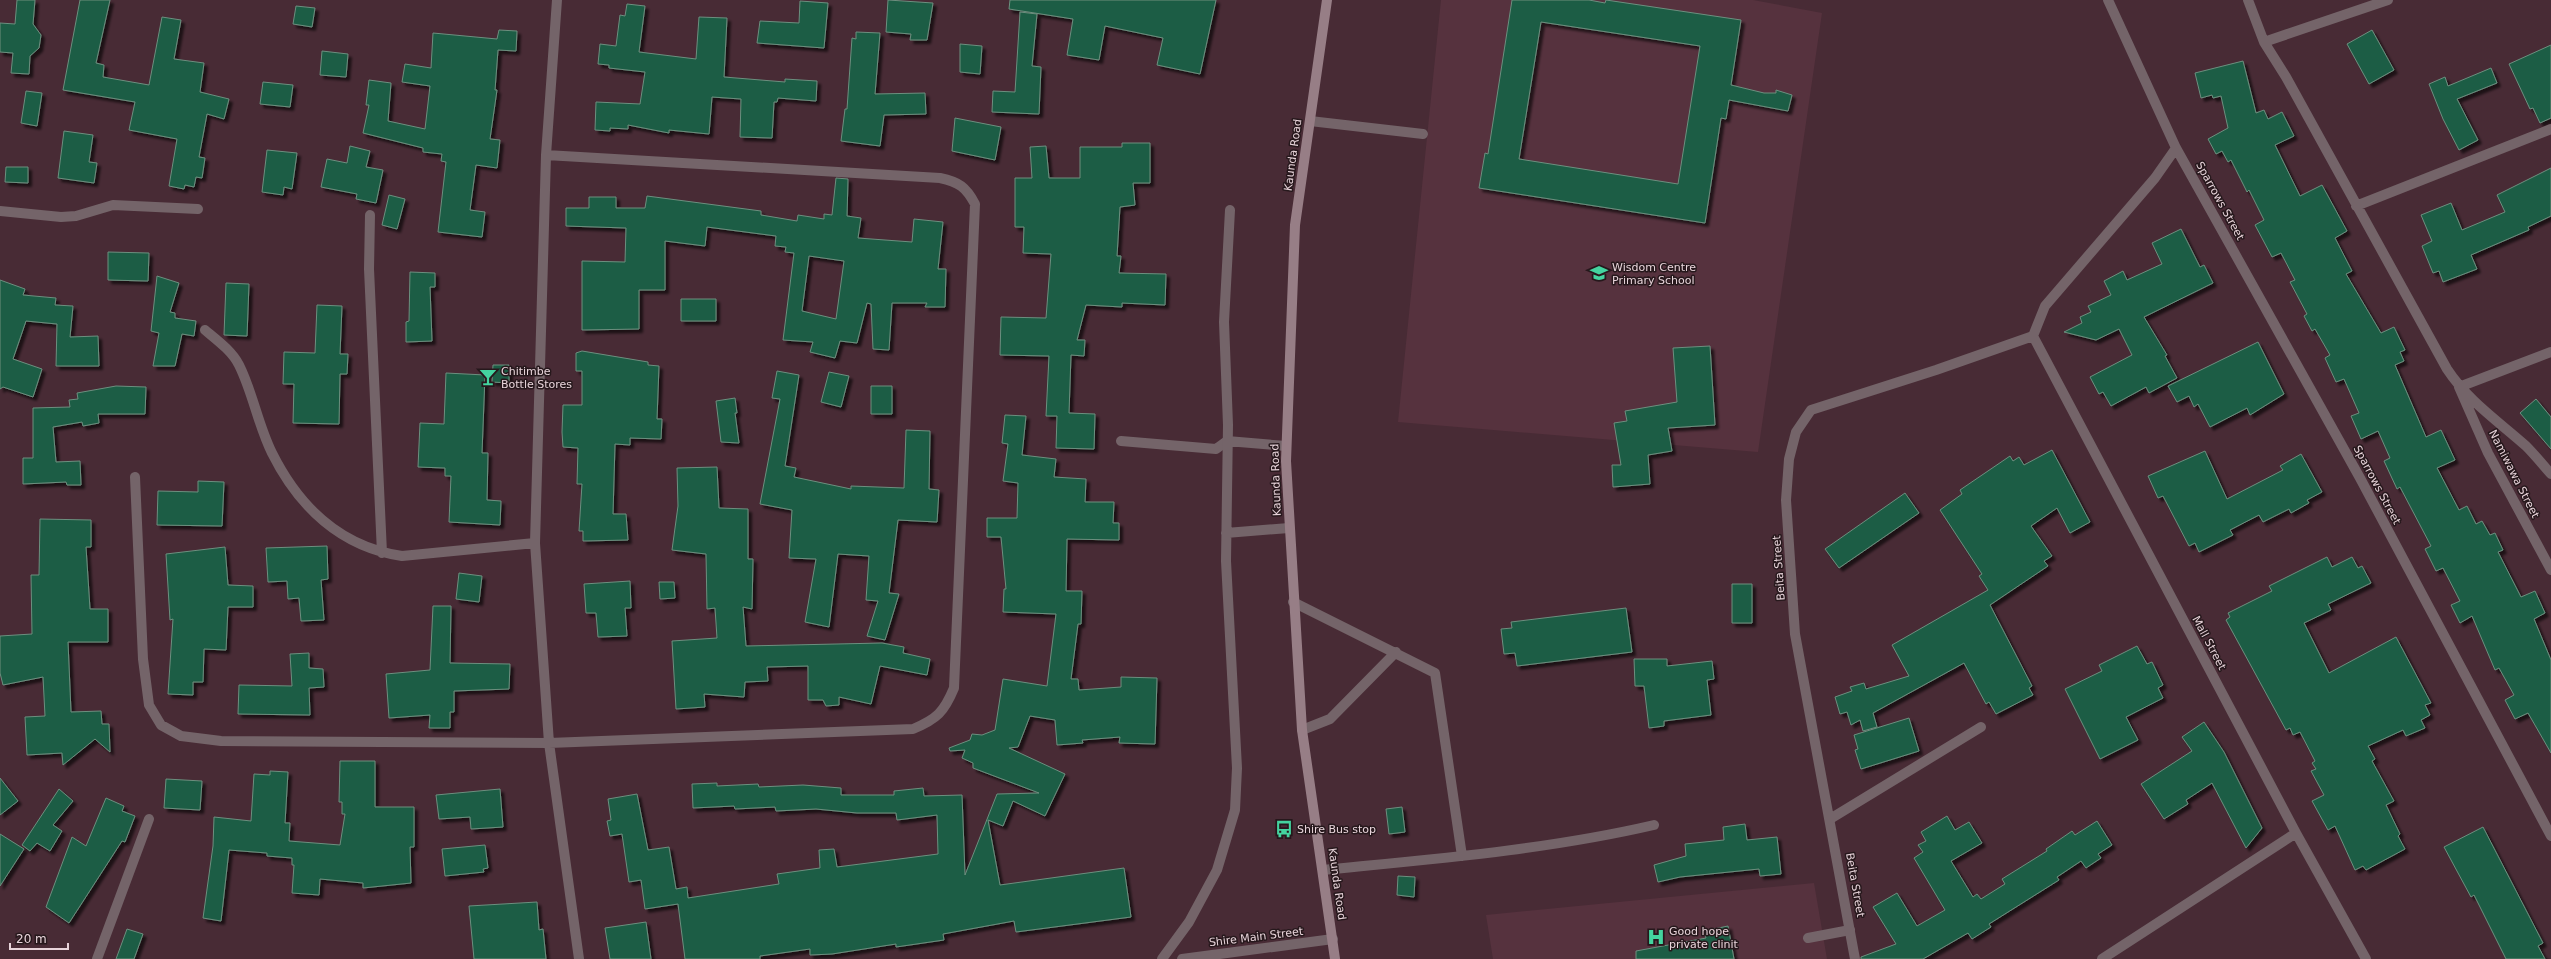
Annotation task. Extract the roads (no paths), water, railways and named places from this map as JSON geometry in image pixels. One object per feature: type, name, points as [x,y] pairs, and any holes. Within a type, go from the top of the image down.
[{"type":"main road","name":"Kaunda Road","points":[[1327,0],[1295,225],[1286,446],[1293,602],[1302,730],[1336,959]]},
{"type":"street","points":[[557,0],[546,155],[535,543],[549,743],[579,959]]},
{"type":"street","name":"Sparrows Street","points":[[2108,0],[2176,148],[2360,478],[2551,836]]},
{"type":"street","points":[[2248,0],[2264,42],[2286,77],[2356,206],[2459,387],[2488,415],[2527,447],[2551,474]]},
{"type":"street","points":[[2264,42],[2388,0]]},
{"type":"street","points":[[1310,121],[1423,134]]},
{"type":"street","points":[[2356,206],[2551,129]]},
{"type":"street","points":[[2033,336],[2045,306],[2155,178],[2176,148]]},
{"type":"street","points":[[136,477],[143,659],[149,705],[161,725],[181,736],[221,741],[549,743],[913,729],[930,722],[945,709],[954,688],[974,204],[966,188],[955,181],[940,178],[546,155]]},
{"type":"street","points":[[0,211],[61,217],[76,216],[113,205],[198,209]]},
{"type":"street","points":[[1162,959],[1189,922],[1217,870],[1235,810],[1237,768],[1236,729],[1226,561],[1227,441],[1224,322],[1230,210]]},
{"type":"street","points":[[370,215],[369,269],[382,553]]},
{"type":"street","points":[[205,330],[239,364],[272,453],[299,499],[329,526],[353,542],[382,553],[402,556],[535,543]]},
{"type":"street","name":"Beita Street","points":[[1855,959],[1795,634],[1786,500],[1789,458],[1796,432],[1811,410],[1936,370],[2033,336]]},
{"type":"street","name":"Mall Street","points":[[2033,336],[2296,834],[2366,959]]},
{"type":"street","points":[[2459,387],[2551,352]]},
{"type":"street","name":"Namiwawa Street","points":[[2459,387],[2488,453],[2551,570]]},
{"type":"street","points":[[1121,441],[1216,449],[1227,441],[1286,446]]},
{"type":"street","points":[[1226,533],[1289,528]]},
{"type":"street","points":[[1293,602],[1396,652],[1435,673],[1462,856]]},
{"type":"street","points":[[1302,730],[1330,719],[1396,652]]},
{"type":"street","points":[[1830,819],[1981,727]]},
{"type":"street","points":[[96,959],[149,819]]},
{"type":"street","points":[[1323,870],[1462,856],[1597,838],[1654,825]]},
{"type":"street","points":[[2102,959],[2296,834]]},
{"type":"street","points":[[1808,938],[1850,930]]},
{"type":"street","name":"Shire Main Street","points":[[1182,959],[1333,939]]},
{"type":"place","name":"Wisdom Centre Primary School","points":[[1599,273]]},
{"type":"place","name":"Chitimbe Bottle Stores","points":[[488,377]]},
{"type":"place","name":"Shire Bus stop","points":[[1284,829]]},
{"type":"place","name":"Good hope private clinit","points":[[1656,937]]}]
